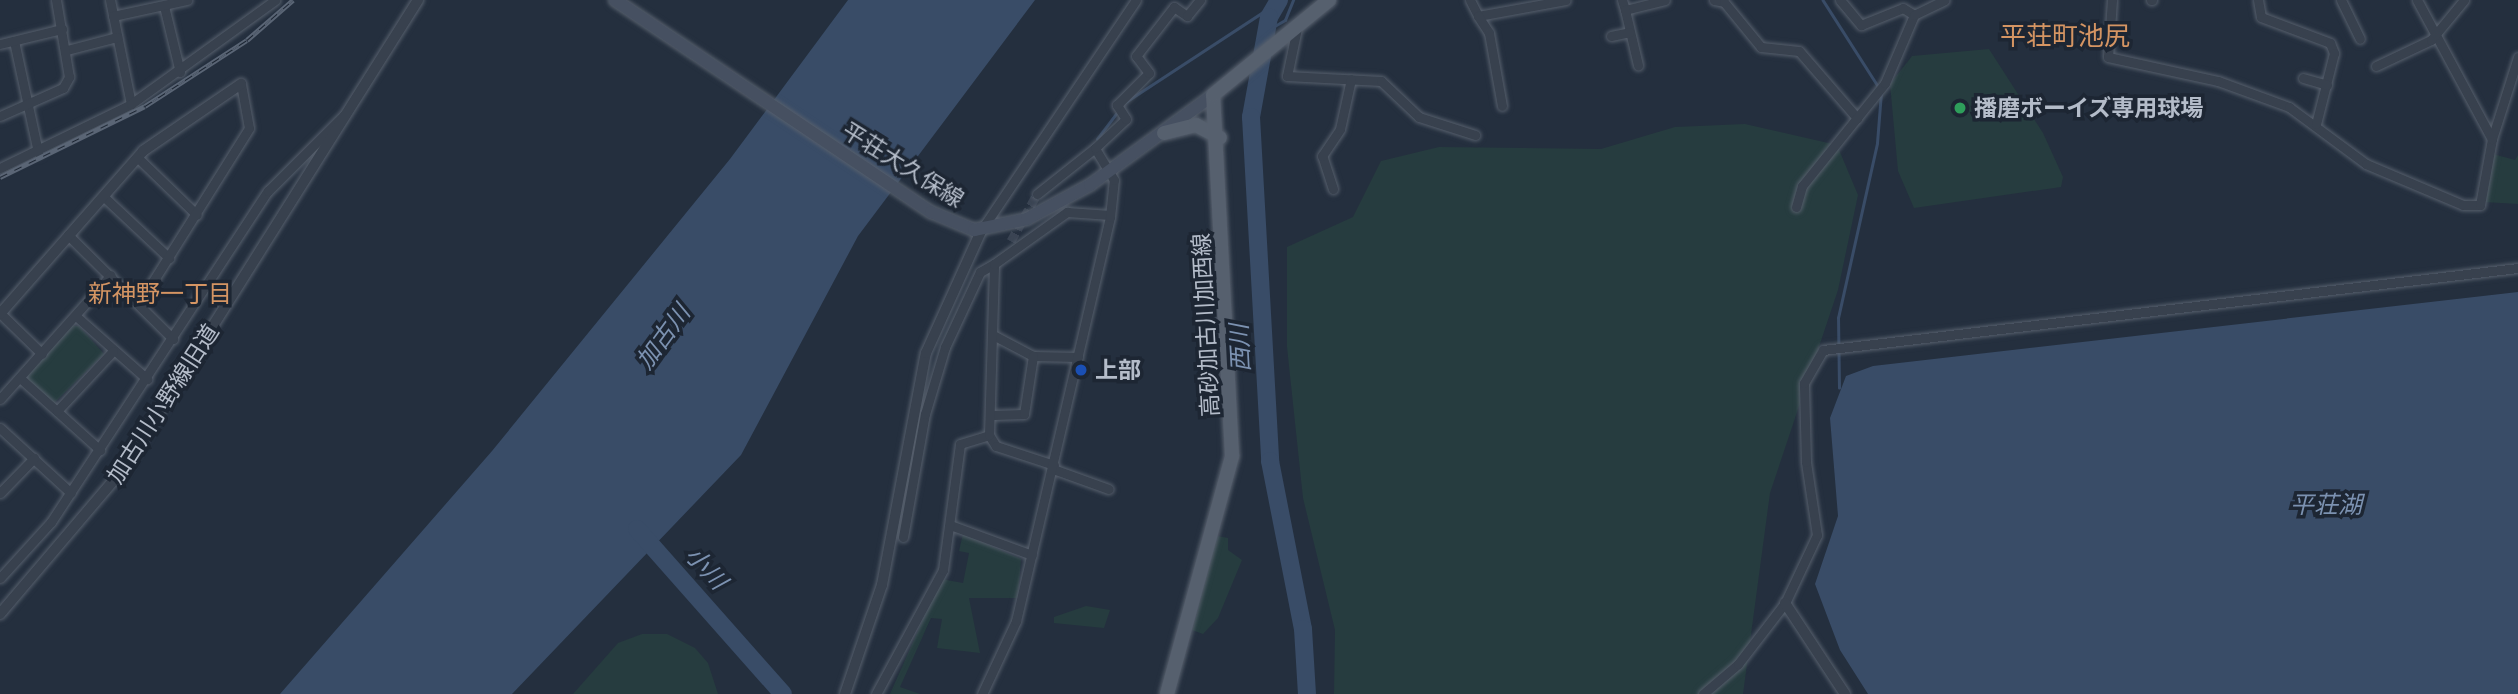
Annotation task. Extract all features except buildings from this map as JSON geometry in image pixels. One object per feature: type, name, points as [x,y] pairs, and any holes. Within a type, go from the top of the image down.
[{"type":"main road","name":"平荘大久保線","points":[[615,0],[931,212],[977,230],[1027,219],[1110,173],[1213,94]]},
{"type":"main road","points":[[1213,94],[1329,0]]},
{"type":"main road","name":"高砂加古川加西線","points":[[1167,694],[1232,456],[1220,138],[1213,94]]},
{"type":"main road","points":[[1164,133],[1196,125],[1220,138]]},
{"type":"street","points":[[0,116],[62,88],[67,50],[55,0]]},
{"type":"street","points":[[110,0],[131,104]]},
{"type":"street","points":[[113,16],[187,0]]},
{"type":"street","points":[[0,168],[38,152],[131,104],[180,72],[274,0]]},
{"type":"street","name":"加古川小野線旧道","points":[[0,614],[121,472],[354,108],[417,0]]},
{"type":"street","points":[[845,694],[882,585],[926,353],[977,230],[1136,0]]},
{"type":"street","points":[[1037,194],[1095,148],[1126,119],[1117,104],[1149,73],[1136,56],[1174,7],[1187,16],[1200,0]]},
{"type":"street","points":[[1470,0],[1489,33],[1502,106]]},
{"type":"street","points":[[1478,16],[1566,0]]},
{"type":"street","points":[[1638,65],[1623,5],[1665,0]]},
{"type":"street","points":[[1840,0],[1861,25],[1903,8],[1913,15]]},
{"type":"street","points":[[1796,207],[1802,186],[1885,83],[1913,15],[1945,0]]},
{"type":"street","points":[[2112,0],[2108,57],[2218,81],[2316,124],[2365,164],[2463,205],[2480,205],[2492,139],[2518,57]]},
{"type":"street","points":[[2258,0],[2261,17],[2330,43],[2334,52],[2328,85],[2316,124]]},
{"type":"street","points":[[2341,0],[2360,39]]},
{"type":"street","points":[[2417,0],[2492,139]]},
{"type":"street","points":[[2376,66],[2437,35],[2464,0]]},
{"type":"street","points":[[1721,1],[1761,47],[1799,51],[1857,118]]},
{"type":"street","points":[[164,6],[180,72]]},
{"type":"street","points":[[0,44],[62,29]]},
{"type":"street","points":[[1293,31],[1287,76],[1381,81],[1419,117],[1475,135]]},
{"type":"street","points":[[1611,36],[1629,32]]},
{"type":"street","points":[[67,50],[117,37]]},
{"type":"street","points":[[14,41],[38,152]]},
{"type":"street","points":[[2303,78],[2328,85]]},
{"type":"street","points":[[1333,189],[1322,156],[1340,129],[1351,79]]},
{"type":"street","points":[[43,354],[0,314],[137,157],[240,84],[249,128],[141,302]]},
{"type":"street","points":[[2,573],[71,493],[268,191],[354,108]]},
{"type":"street","points":[[982,694],[1016,621],[1116,187],[1095,148]]},
{"type":"street","points":[[137,157],[197,215]]},
{"type":"street","points":[[103,196],[169,258]]},
{"type":"street","points":[[903,537],[925,414],[944,347],[980,272],[1067,212],[1110,215]]},
{"type":"street","points":[[68,235],[141,302],[173,339]]},
{"type":"street","points":[[1011,241],[998,261],[993,335],[993,415],[989,435],[996,446],[1109,489]]},
{"type":"street","points":[[1703,694],[1738,664],[1785,603],[1817,535],[1805,462],[1804,383],[1823,350],[2518,268]]},
{"type":"street","points":[[0,399],[77,317],[111,275]]},
{"type":"street","points":[[77,317],[147,379]]},
{"type":"street","points":[[993,335],[1034,356],[1078,357]]},
{"type":"street","points":[[57,411],[113,351]]},
{"type":"street","points":[[993,415],[1024,414],[1034,356]]},
{"type":"street","points":[[20,378],[100,450]]},
{"type":"street","points":[[0,428],[71,493]]},
{"type":"street","points":[[876,694],[943,570],[953,526],[960,444],[989,435]]},
{"type":"street","points":[[0,493],[34,458]]},
{"type":"street","points":[[953,526],[1032,555]]},
{"type":"street","points":[[1785,603],[1845,694]]},
{"type":"green space","name":"播磨ボーイズ専用球場","points":[[1989,49],[2043,133],[2063,177],[2061,187],[1914,208],[1898,171],[1890,84],[1912,56]]},
{"type":"green space","points":[[1745,124],[1837,145],[1858,195],[1838,290],[1770,493],[1743,694],[1334,694],[1335,630],[1303,498],[1287,347],[1287,247],[1353,217],[1381,161],[1439,147],[1601,149],[1675,127]]},
{"type":"green space","points":[[2493,154],[2515,160],[2518,155],[2518,204],[2484,202]]},
{"type":"green space","points":[[72,326],[79,326],[104,354],[52,405],[27,382],[28,374]]},
{"type":"green space","points":[[963,534],[1021,559],[1018,598],[969,598],[980,653],[937,648],[942,619],[931,618],[900,687],[920,694],[890,694],[941,579],[963,583],[969,553],[959,551]]},
{"type":"green space","points":[[1217,536],[1228,538],[1228,550],[1242,560],[1218,618],[1203,634],[1192,630]]},
{"type":"green space","points":[[1086,606],[1110,610],[1104,628],[1054,623],[1054,617]]},
{"type":"green space","points":[[642,634],[667,634],[695,648],[708,663],[718,694],[573,694],[618,643]]},
{"type":"water","name":"加古川","points":[[848,0],[1035,0],[858,236],[741,455],[512,694],[280,694],[492,451],[730,159]]},
{"type":"water","name":"平荘湖","points":[[2518,292],[2518,694],[1868,694],[1840,650],[1815,584],[1838,516],[1830,418],[1846,376],[1873,366]]},
{"type":"waterway","name":"西川","points":[[1279,0],[1269,17],[1251,117],[1270,461],[1303,629],[1307,694]]},
{"type":"waterway","points":[[1266,31],[1285,20],[1293,0]]},
{"type":"waterway","points":[[1823,0],[1878,86]]},
{"type":"waterway","points":[[1124,103],[1277,3]]},
{"type":"waterway","points":[[1839,388],[1838,318],[1877,143],[1881,92]]},
{"type":"waterway","points":[[1097,139],[1118,111]]},
{"type":"waterway","name":"小川","points":[[637,529],[783,694]]},
{"type":"tunnel","points":[[1011,241],[1037,194]]},
{"type":"railway","points":[[0,177],[145,106],[247,40],[293,0]]},
{"type":"place","name":"播磨ボーイズ専用球場","points":[[1960,108]]},
{"type":"place","name":"上部","points":[[1081,370]]},
{"type":"district","name":"平荘町池尻","points":[[2065,37]]},
{"type":"district","name":"新神野一丁目","points":[[160,294]]}]
